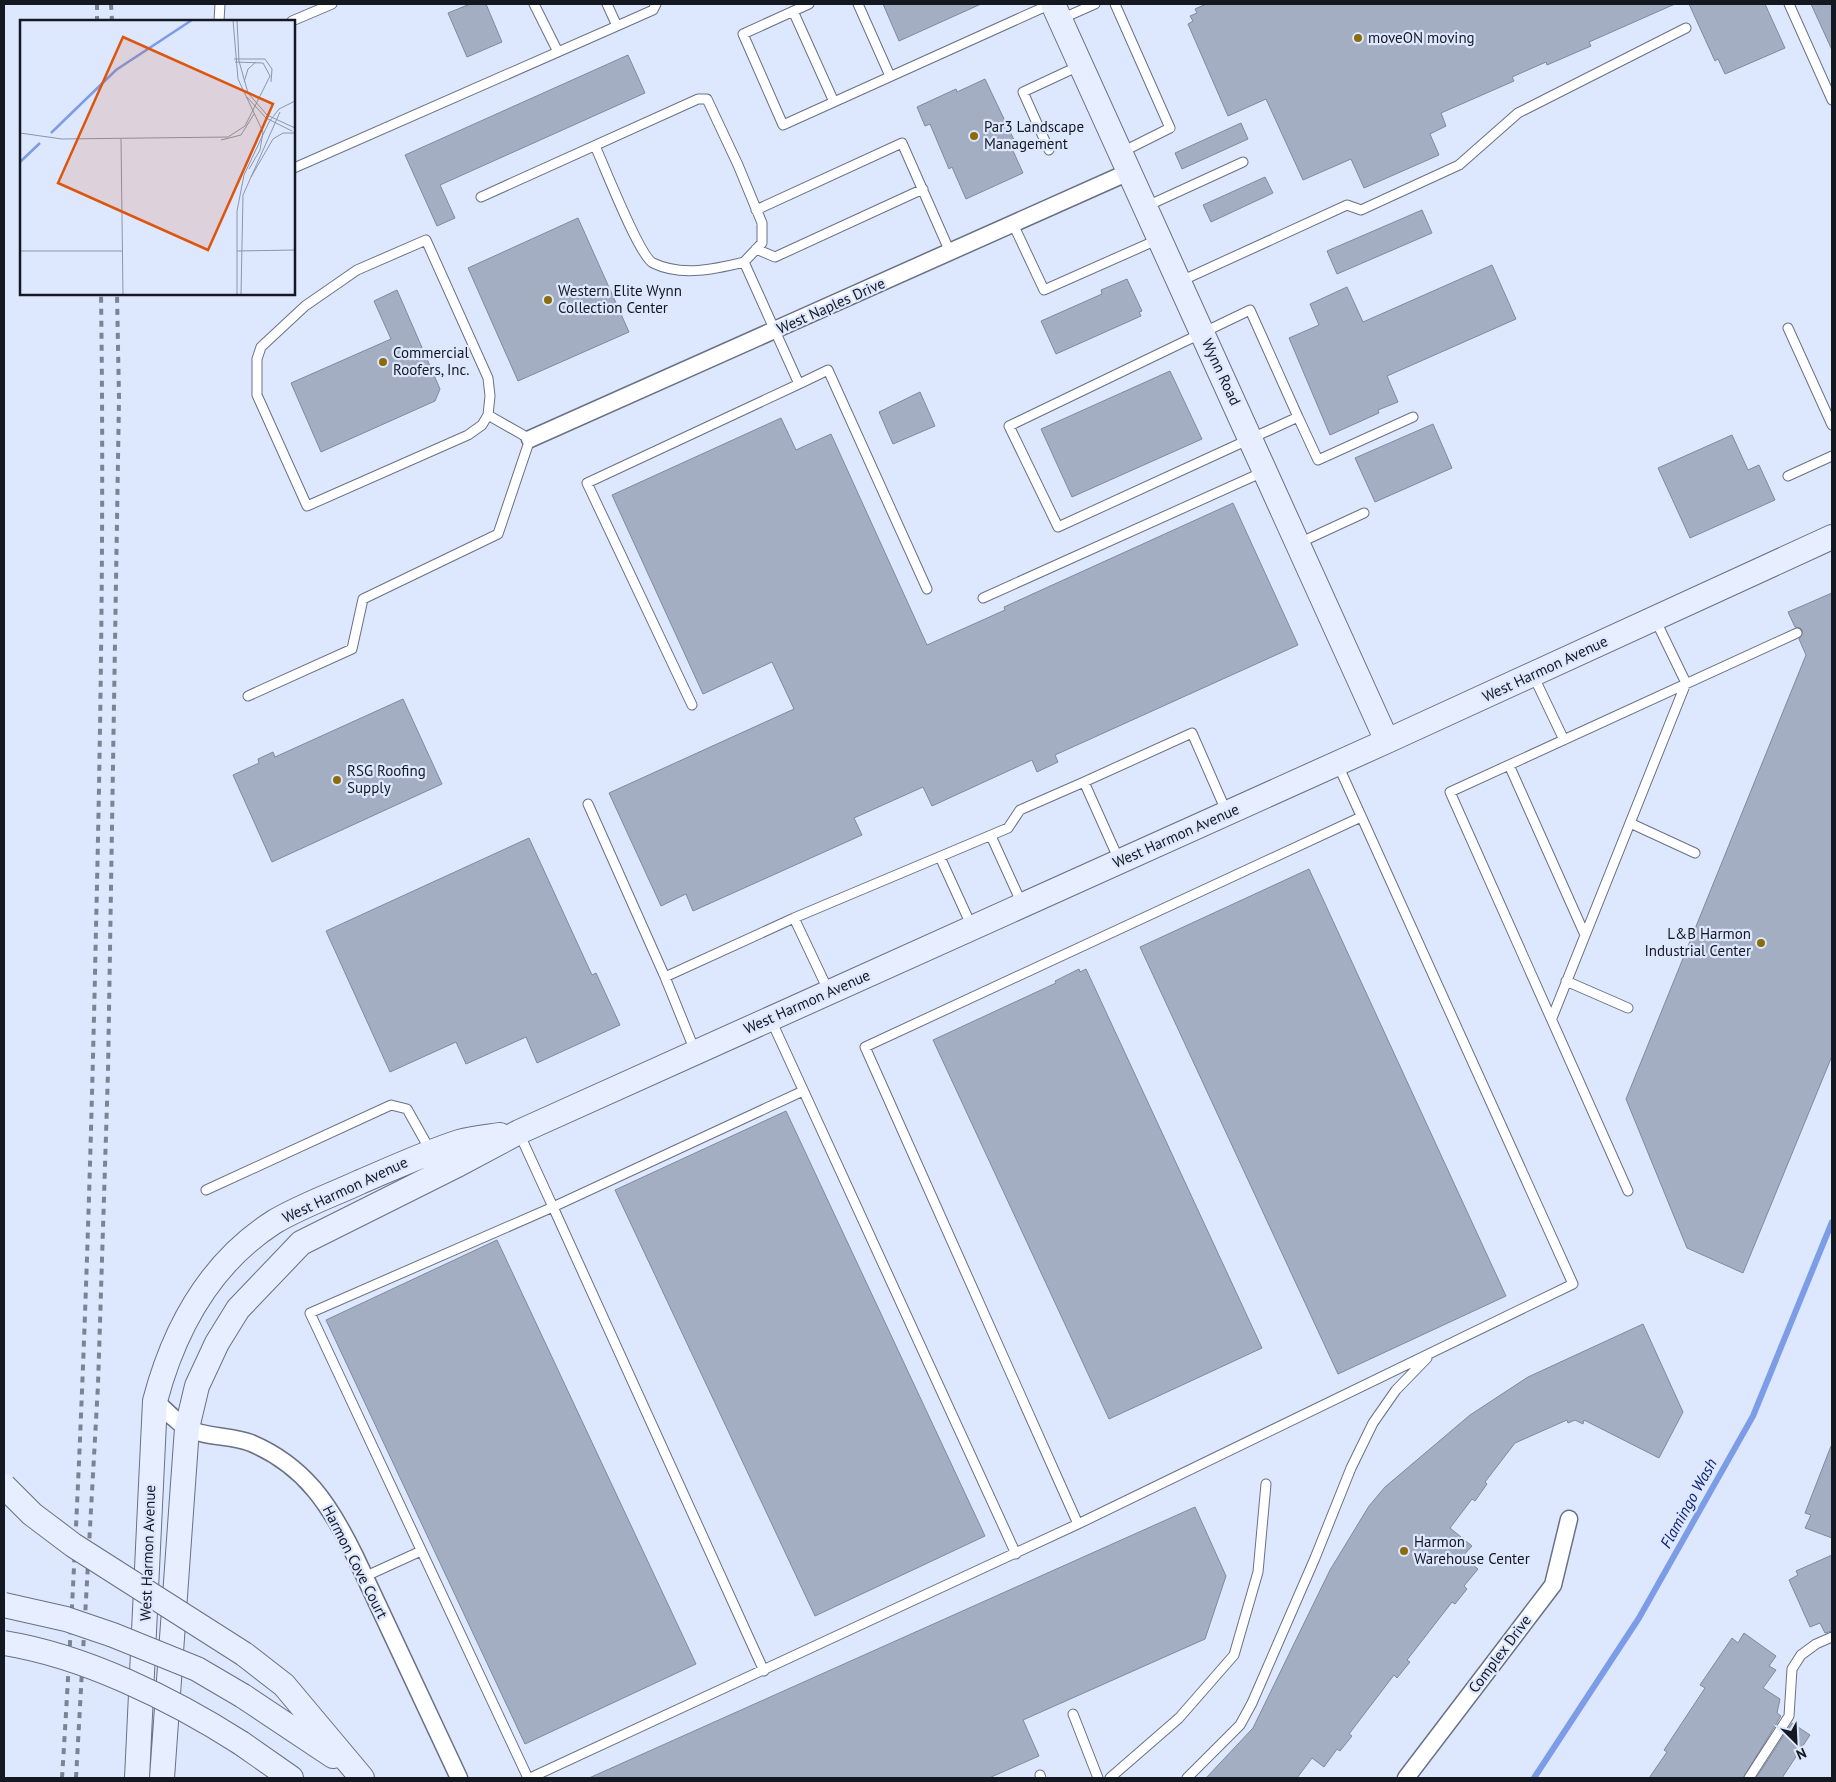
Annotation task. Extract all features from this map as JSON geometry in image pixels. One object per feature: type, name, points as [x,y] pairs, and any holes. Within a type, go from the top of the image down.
[{"type":"main road","name":"Wynn Road","points":[[1055,9],[1147,206],[1202,332],[1388,741]]},
{"type":"main road","name":"West Harmon Avenue","points":[[162,1778],[187,1428],[197,1386],[216,1343],[238,1308],[301,1243],[437,1163],[460,1142],[519,1132],[1388,741],[1832,537]]},
{"type":"main road","name":"West Harmon Avenue","points":[[137,1778],[148,1570],[151,1442],[155,1401],[164,1368],[181,1328],[200,1294],[220,1268],[240,1248],[274,1223],[298,1210],[437,1163]]},
{"type":"main road","points":[[4,1486],[32,1514],[74,1546],[244,1654],[284,1684],[362,1778]]},
{"type":"main road","name":"West Harmon Avenue","points":[[4,1604],[66,1618],[196,1669],[243,1696],[332,1755],[362,1778]]},
{"type":"main road","points":[[4,1643],[50,1654],[118,1678],[182,1708],[240,1743],[292,1778]]},
{"type":"street","name":"West Naples Drive","points":[[530,439],[1013,224],[1126,161]]},
{"type":"street","name":"Harmon Cove Court","points":[[155,1401],[187,1428],[250,1442],[284,1460],[322,1497],[338,1521],[459,1778]]},
{"type":"street","name":"Complex Drive","points":[[1406,1778],[1553,1585],[1569,1519]]},
{"type":"lane","points":[[294,20],[332,4]]},
{"type":"lane","points":[[534,4],[558,52]]},
{"type":"lane","points":[[607,4],[617,26]]},
{"type":"lane","points":[[295,168],[653,10],[656,4]]},
{"type":"lane","points":[[809,4],[743,34],[783,125],[890,76],[1055,9],[1095,4]]},
{"type":"lane","points":[[858,4],[890,76]]},
{"type":"lane","points":[[1115,4],[1170,128],[1126,161]]},
{"type":"lane","points":[[1789,4],[1832,100]]},
{"type":"lane","points":[[219,20],[223,5]]},
{"type":"lane","points":[[793,10],[834,102]]},
{"type":"lane","points":[[1180,281],[1347,205],[1361,210],[1458,165],[1518,113],[1686,28]]},
{"type":"lane","points":[[1049,150],[1023,92],[1082,65]]},
{"type":"lane","points":[[481,197],[698,99],[707,99],[762,223],[762,243],[744,262],[709,270],[674,269],[651,262],[639,244],[595,146]]},
{"type":"lane","points":[[756,210],[902,142],[950,252]]},
{"type":"lane","points":[[1147,206],[1243,162]]},
{"type":"lane","points":[[756,250],[775,257],[923,189]]},
{"type":"lane","points":[[1013,224],[1044,290],[1161,238]]},
{"type":"lane","points":[[426,240],[488,378],[490,396],[488,415],[482,425],[468,435],[307,506],[257,395],[257,359],[262,347],[305,306],[357,270],[426,240]]},
{"type":"lane","points":[[744,262],[799,384]]},
{"type":"lane","points":[[1298,417],[1252,440],[1058,527],[1009,426],[1250,310],[1318,460],[1413,417]]},
{"type":"lane","points":[[1788,328],[1832,425]]},
{"type":"lane","points":[[692,705],[587,483],[828,370],[927,589]]},
{"type":"lane","points":[[248,696],[352,649],[363,599],[498,534],[530,439],[488,415]]},
{"type":"lane","points":[[1788,476],[1832,456]]},
{"type":"lane","points":[[983,598],[1266,470]]},
{"type":"lane","points":[[1298,543],[1364,514]]},
{"type":"lane","points":[[1552,1018],[1686,683],[1655,618]]},
{"type":"lane","points":[[1628,1191],[1450,792],[1797,633]]},
{"type":"lane","points":[[1532,675],[1564,740]]},
{"type":"lane","points":[[665,977],[794,918],[991,836],[1008,828],[1020,810],[1192,733],[1228,813]]},
{"type":"lane","points":[[803,1091],[553,1207],[310,1313],[529,1778],[1016,1554],[1573,1284],[1337,764]]},
{"type":"lane","points":[[1509,765],[1585,935]]},
{"type":"lane","points":[[1084,782],[1120,861]]},
{"type":"lane","points":[[588,804],[665,977],[696,1052]]},
{"type":"lane","points":[[1078,1524],[865,1047],[1361,817]]},
{"type":"lane","points":[[1630,823],[1695,853]]},
{"type":"lane","points":[[991,836],[1022,905]]},
{"type":"lane","points":[[940,857],[972,928]]},
{"type":"lane","points":[[794,918],[829,992]]},
{"type":"lane","points":[[1566,982],[1628,1008]]},
{"type":"lane","points":[[770,1018],[1016,1554]]},
{"type":"lane","points":[[206,1190],[391,1105],[407,1109],[437,1163]]},
{"type":"lane","points":[[519,1132],[764,1671]]},
{"type":"lane","points":[[1187,1778],[1240,1725],[1252,1703],[1315,1558],[1351,1468],[1373,1424],[1396,1390],[1433,1352]]},
{"type":"lane","points":[[1110,1778],[1180,1718],[1234,1655],[1258,1572],[1266,1484]]},
{"type":"lane","points":[[364,1577],[422,1551]]},
{"type":"lane","points":[[1749,1778],[1789,1716],[1792,1669],[1801,1655],[1816,1644],[1832,1637]]},
{"type":"lane","points":[[1073,1714],[1098,1778]]},
{"type":"building","points":[[470,4],[486,4],[502,42],[467,57],[448,13]]},
{"type":"building","points":[[883,4],[981,4],[899,41]]},
{"type":"building","points":[[1206,4],[1675,4],[1589,42],[1591,46],[1547,65],[1546,62],[1512,77],[1514,81],[1441,113],[1446,126],[1430,134],[1439,155],[1364,188],[1351,159],[1303,180],[1266,99],[1228,116],[1188,24],[1193,21],[1190,16],[1197,13],[1195,9]]},
{"type":"building","points":[[1689,4],[1765,4],[1785,48],[1725,74],[1718,59],[1715,61]]},
{"type":"building","points":[[1811,4],[1832,4],[1832,50]]},
{"type":"building","points":[[628,55],[645,93],[440,185],[455,218],[437,226],[405,155]]},
{"type":"building","name":"Par3 Landscape Management","points":[[985,79],[1015,142],[1010,144],[1023,173],[966,199],[952,167],[949,169],[930,124],[925,126],[917,107],[956,89],[957,92]]},
{"type":"building","points":[[1241,123],[1248,139],[1182,169],[1175,153]]},
{"type":"building","points":[[1265,177],[1273,193],[1211,222],[1203,205]]},
{"type":"building","points":[[1422,210],[1432,233],[1337,274],[1327,251]]},
{"type":"building","name":"Western Elite Wynn Collection Center","points":[[578,218],[629,332],[518,381],[468,268]]},
{"type":"building","points":[[1492,265],[1516,319],[1387,376],[1398,402],[1378,410],[1379,413],[1330,435],[1289,338],[1319,325],[1310,304],[1347,287],[1363,322]]},
{"type":"building","points":[[1127,279],[1142,311],[1139,312],[1141,316],[1056,354],[1041,321],[1102,294],[1101,290]]},
{"type":"building","name":"Commercial Roofers, Inc.","points":[[397,290],[440,389],[435,401],[321,452],[291,383],[391,339],[374,301]]},
{"type":"building","points":[[1170,371],[1202,439],[1072,497],[1041,429]]},
{"type":"building","points":[[920,392],[935,426],[893,444],[879,412]]},
{"type":"building","points":[[781,418],[796,450],[831,434],[927,645],[1005,610],[1004,607],[1233,503],[1298,645],[1055,755],[1058,762],[1037,772],[1032,760],[932,806],[923,787],[854,818],[862,835],[693,911],[686,894],[661,906],[609,793],[794,709],[772,662],[703,694],[612,495]]},
{"type":"building","points":[[1433,424],[1452,468],[1375,502],[1355,458]]},
{"type":"building","points":[[1732,435],[1748,470],[1759,465],[1775,500],[1690,538],[1658,468]]},
{"type":"building","name":"L&B Harmon Industrial Center","points":[[1832,593],[1832,1056],[1743,1273],[1687,1248],[1626,1099],[1806,655],[1799,639],[1803,631],[1795,627],[1788,612]]},
{"type":"building","name":"RSG Roofing Supply","points":[[403,699],[442,784],[272,862],[233,775],[259,763],[258,759],[273,752],[275,757]]},
{"type":"building","points":[[529,838],[592,975],[596,973],[620,1025],[537,1063],[526,1037],[466,1064],[456,1042],[390,1072],[326,931]]},
{"type":"building","points":[[1309,869],[1506,1296],[1338,1374],[1140,947]]},
{"type":"building","points":[[1079,969],[1080,972],[1086,969],[1262,1348],[1109,1419],[933,1040],[1056,983],[1055,981]]},
{"type":"building","points":[[786,1111],[985,1536],[815,1616],[615,1190]]},
{"type":"building","points":[[497,1240],[696,1664],[525,1744],[326,1320]]},
{"type":"building","name":"Harmon Warehouse Center","points":[[1643,1324],[1683,1412],[1659,1458],[1584,1420],[1583,1424],[1575,1420],[1568,1423],[1567,1420],[1515,1443],[1485,1482],[1487,1484],[1475,1501],[1472,1499],[1450,1528],[1472,1546],[1462,1557],[1478,1569],[1464,1586],[1467,1589],[1455,1604],[1452,1602],[1407,1660],[1410,1662],[1397,1678],[1394,1675],[1349,1734],[1352,1736],[1340,1751],[1337,1749],[1324,1767],[1312,1758],[1297,1778],[1206,1778],[1253,1728],[1330,1570],[1369,1506],[1385,1487],[1470,1415],[1528,1377]]},
{"type":"building","points":[[1831,1446],[1832,1538],[1805,1528],[1811,1515],[1805,1513]]},
{"type":"building","points":[[1195,1507],[1226,1576],[1205,1639],[1023,1720],[1039,1756],[989,1778],[589,1778]]},
{"type":"building","points":[[1832,1555],[1832,1631],[1825,1633],[1820,1623],[1810,1627],[1789,1580],[1798,1575],[1796,1571]]},
{"type":"building","points":[[1744,1633],[1776,1656],[1769,1666],[1776,1670],[1763,1688],[1780,1699],[1777,1713],[1781,1716],[1743,1778],[1649,1778],[1667,1752],[1664,1750],[1705,1688],[1700,1685],[1732,1638],[1738,1643]]},
{"type":"building","points":[[1792,1723],[1810,1735],[1782,1778],[1756,1778]]},
{"type":"waterway","name":"Flamingo Wash","points":[[1534,1778],[1639,1618],[1753,1416],[1832,1222]]},
{"type":"railway","points":[[97,4],[97,20]]},
{"type":"railway","points":[[111,4],[112,20]]},
{"type":"railway","points":[[62,1778],[79,1460],[94,1034],[101,611],[101,295]]},
{"type":"railway","points":[[76,1778],[98,1385],[108,1072],[119,398],[117,295]]},
{"type":"place","name":"moveON moving","points":[[1358,38]]},
{"type":"place","name":"Par3 Landscape Management","points":[[974,136]]},
{"type":"place","name":"Western Elite Wynn Collection Center","points":[[548,300]]},
{"type":"place","name":"Commercial Roofers, Inc.","points":[[383,362]]},
{"type":"place","name":"RSG Roofing Supply","points":[[337,780]]},
{"type":"place","name":"L&B Harmon Industrial Center","points":[[1761,943]]},
{"type":"place","name":"Harmon Warehouse Center","points":[[1404,1551]]}]
